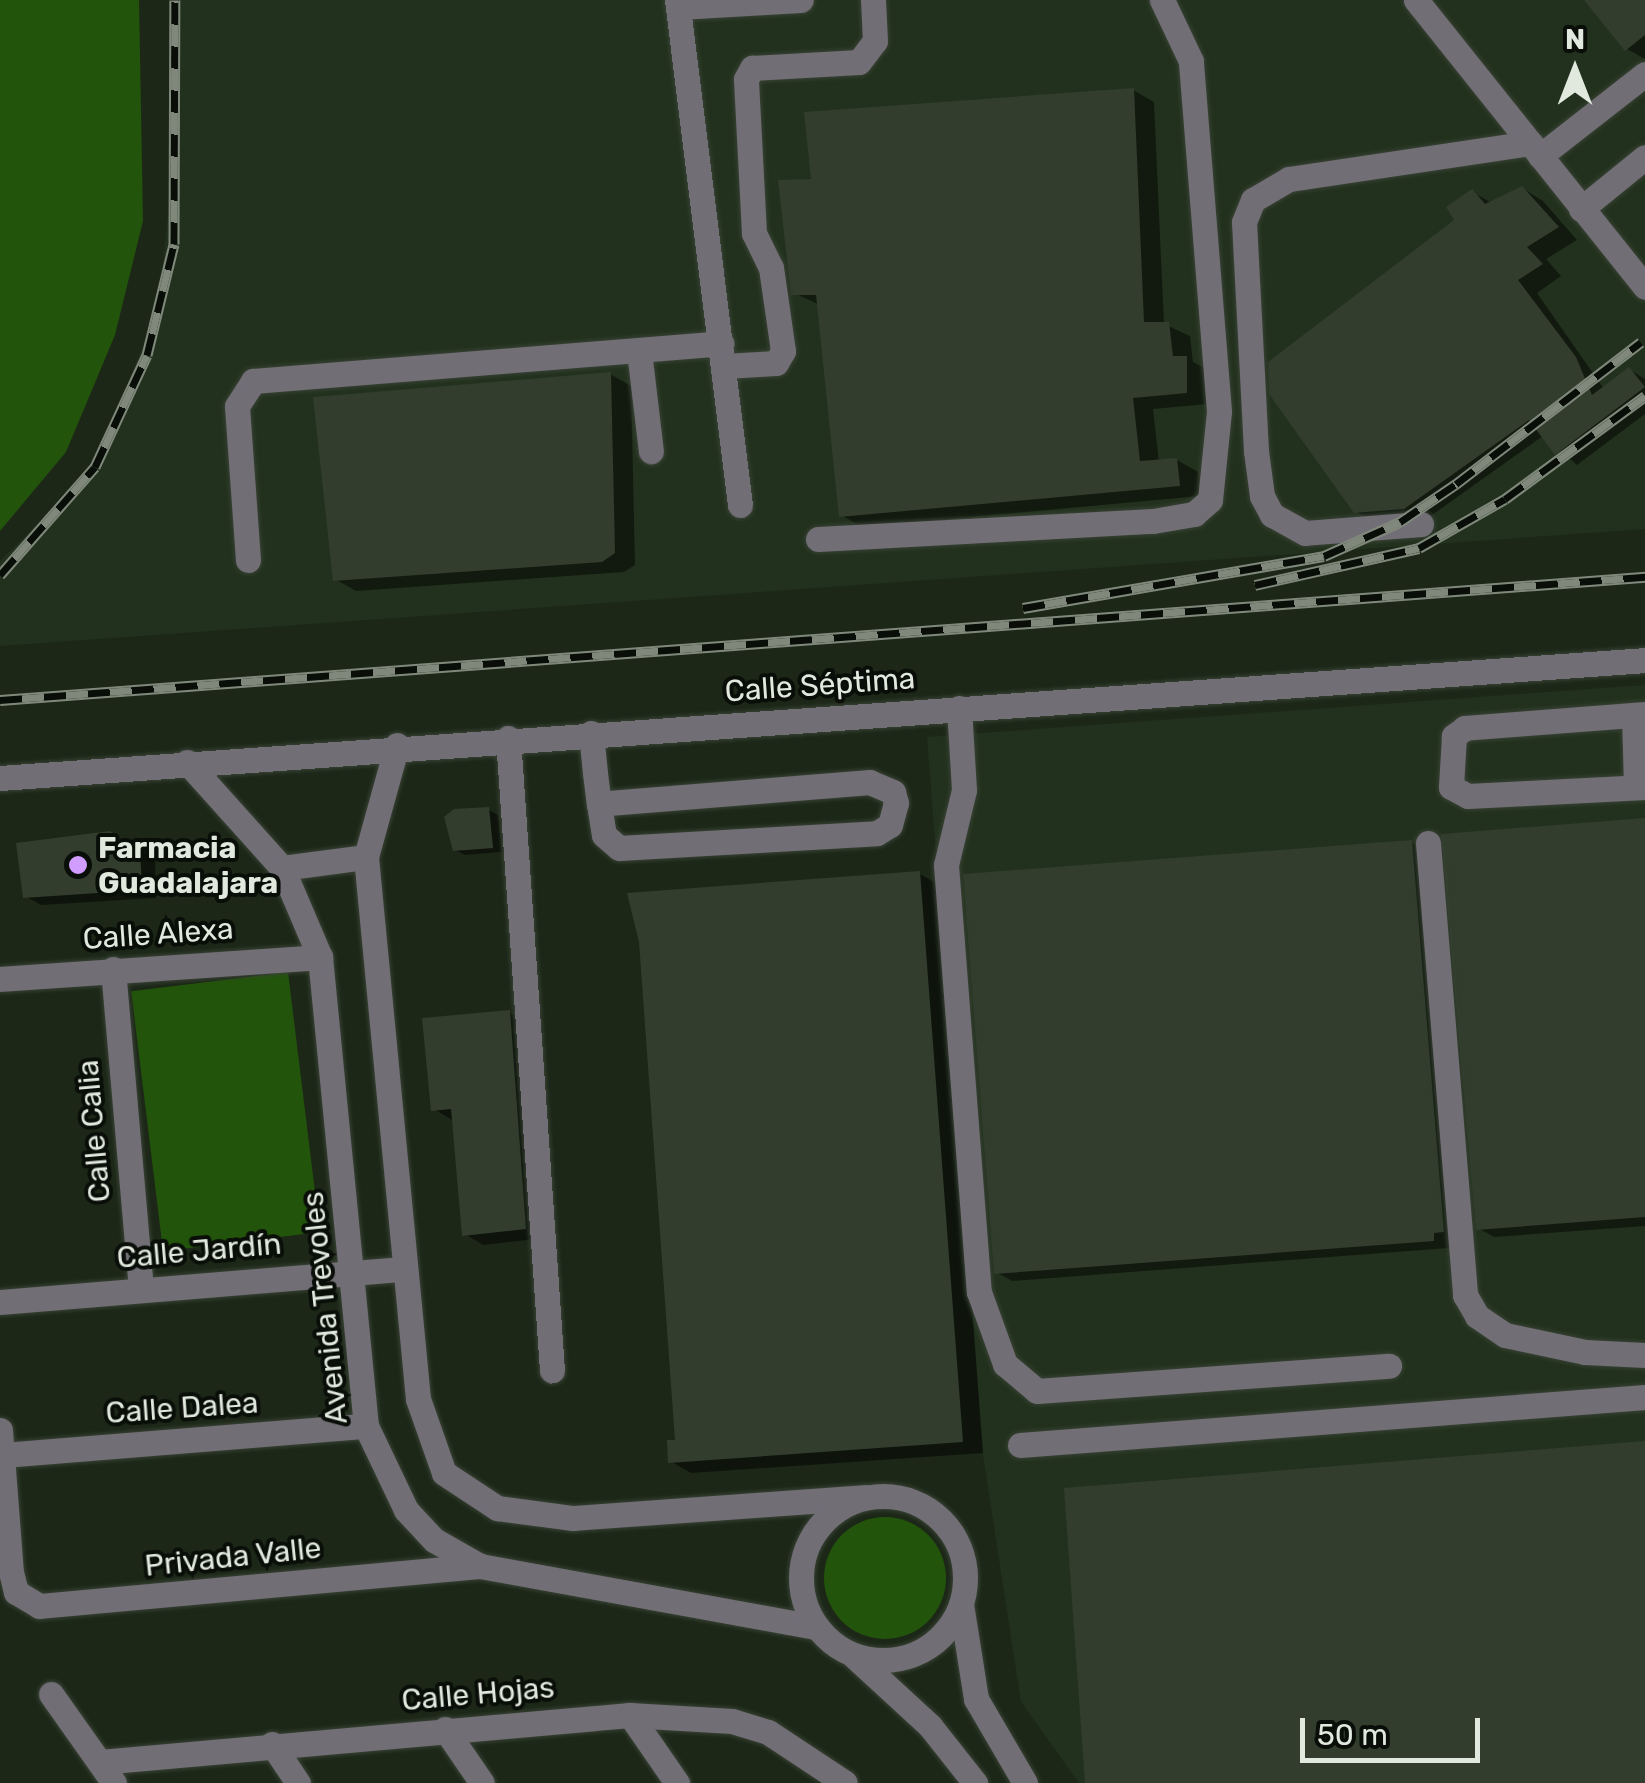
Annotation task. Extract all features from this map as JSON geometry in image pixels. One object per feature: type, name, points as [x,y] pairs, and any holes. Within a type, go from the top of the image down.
[{"type":"street","points":[[740,505],[678,3],[801,0]]},
{"type":"street","points":[[248,560],[237,406],[252,381],[639,351],[722,355],[776,363],[783,351],[771,268],[754,233],[746,79],[752,68],[859,62],[874,42],[873,0]]},
{"type":"street","points":[[818,540],[1152,521],[1194,514],[1210,500],[1218,412],[1191,61],[1162,0]]},
{"type":"street","points":[[1416,0],[1645,287]]},
{"type":"street","points":[[1421,524],[1305,533],[1287,529],[1272,515],[1262,496],[1256,452],[1244,222],[1254,200],[1288,178],[1535,149],[1645,74]]},
{"type":"street","points":[[1580,209],[1645,157]]},
{"type":"street","points":[[639,351],[651,451]]},
{"type":"street","name":"Calle Séptima","points":[[0,778],[397,745],[1645,660]]},
{"type":"street","points":[[958,708],[964,790],[946,866],[979,1292],[1005,1364],[1038,1391],[1389,1366]]},
{"type":"street","points":[[1639,714],[1640,787],[1468,796],[1451,787],[1458,731],[1639,714]]},
{"type":"street","points":[[591,733],[600,804],[604,835],[619,848],[877,833],[890,825],[896,803],[893,792],[870,782],[600,804]]},
{"type":"street","points":[[508,738],[552,1370]]},
{"type":"street","points":[[397,745],[366,857],[403,1269],[426,1434],[444,1473],[497,1508],[572,1518],[864,1498],[908,1500],[944,1523],[966,1576],[962,1604],[976,1699],[1024,1783]]},
{"type":"street","name":"Avenida Trevoles","points":[[187,762],[282,868],[320,956],[356,1271],[366,1426],[406,1510],[434,1540],[480,1566],[815,1626]]},
{"type":"street","points":[[1428,842],[1465,1294],[1476,1316],[1505,1335],[1585,1352],[1645,1355]]},
{"type":"street","points":[[282,868],[366,857]]},
{"type":"street","name":"Calle Alexa","points":[[0,979],[320,956]]},
{"type":"street","name":"Calle Calia","points":[[113,969],[140,1288]]},
{"type":"street","name":"Calle Jardín","points":[[0,1302],[403,1269]]},
{"type":"street","points":[[1020,1445],[1645,1397]]},
{"type":"street","name":"Calle Dalea","points":[[1,1442],[366,1426]]},
{"type":"street","name":"Privada Valle","points":[[1,1442],[11,1572],[26,1600],[60,1607],[480,1566]]},
{"type":"street","points":[[864,1498],[828,1516],[805,1549],[800,1589],[815,1626],[930,1726],[975,1783]]},
{"type":"street","points":[[854,1656],[887,1660],[919,1653],[945,1632],[962,1604]]},
{"type":"street","points":[[51,1694],[107,1772]]},
{"type":"street","points":[[630,1714],[677,1783]]},
{"type":"street","name":"Calle Hojas","points":[[107,1772],[272,1744],[630,1714],[732,1721],[768,1732],[845,1783]]},
{"type":"street","points":[[445,1729],[482,1783]]},
{"type":"street","points":[[272,1744],[298,1783]]},
{"type":"shaded area","points":[[175,0],[1645,0],[1645,529],[0,646],[0,561],[95,467],[159,305],[178,114]]},
{"type":"shaded area","points":[[1645,685],[1645,1783],[1079,1783],[1021,1702],[983,1455],[927,737]]},
{"type":"green space","points":[[0,0],[139,0],[143,221],[115,335],[66,452],[0,531]]},
{"type":"green space","points":[[288,972],[320,1232],[163,1251],[131,991]]},
{"type":"green space","points":[[885,1517],[908,1521],[928,1535],[942,1555],[946,1578],[942,1601],[928,1621],[908,1635],[885,1639],[862,1635],[842,1621],[828,1601],[824,1578],[828,1555],[842,1535],[862,1521]]},
{"type":"building","points":[[1584,0],[1645,0],[1645,35],[1625,51]]},
{"type":"building","points":[[1134,88],[1144,322],[1169,322],[1173,356],[1187,356],[1187,393],[1133,398],[1140,461],[1177,458],[1180,486],[839,517],[816,295],[791,295],[778,180],[811,179],[804,112]]},
{"type":"building","points":[[1522,186],[1559,227],[1527,247],[1543,264],[1518,280],[1576,357],[1592,395],[1629,367],[1645,387],[1555,455],[1529,420],[1404,509],[1354,513],[1269,394],[1268,362],[1454,220],[1446,207],[1472,189],[1485,204]]},
{"type":"building","points":[[611,372],[615,553],[602,562],[333,581],[313,397]]},
{"type":"building","points":[[489,807],[493,848],[453,851],[444,817],[454,809]]},
{"type":"building","points":[[1645,818],[1645,1217],[1476,1230],[1441,834]]},
{"type":"building","points":[[110,831],[132,849],[140,847],[142,890],[23,898],[16,843]]},
{"type":"building","points":[[1412,840],[1444,1232],[1434,1233],[1434,1241],[994,1274],[963,874]]},
{"type":"building","points":[[920,871],[963,1442],[668,1463],[667,1440],[675,1440],[639,942],[627,893]]},
{"type":"building","points":[[510,1010],[526,1229],[462,1236],[451,1109],[431,1111],[422,1018]]},
{"type":"building","points":[[1645,1441],[1645,1783],[1085,1783],[1064,1488]]},
{"type":"railway","points":[[0,575],[95,467],[147,355],[174,244],[175,0]]},
{"type":"railway","points":[[1023,608],[1324,556],[1400,522],[1456,484],[1641,342]]},
{"type":"railway","points":[[1255,585],[1419,548],[1505,499],[1645,396]]},
{"type":"railway","points":[[0,700],[1645,577]]},
{"type":"place","name":"Farmacia Guadalajara","points":[[78,865]]}]
